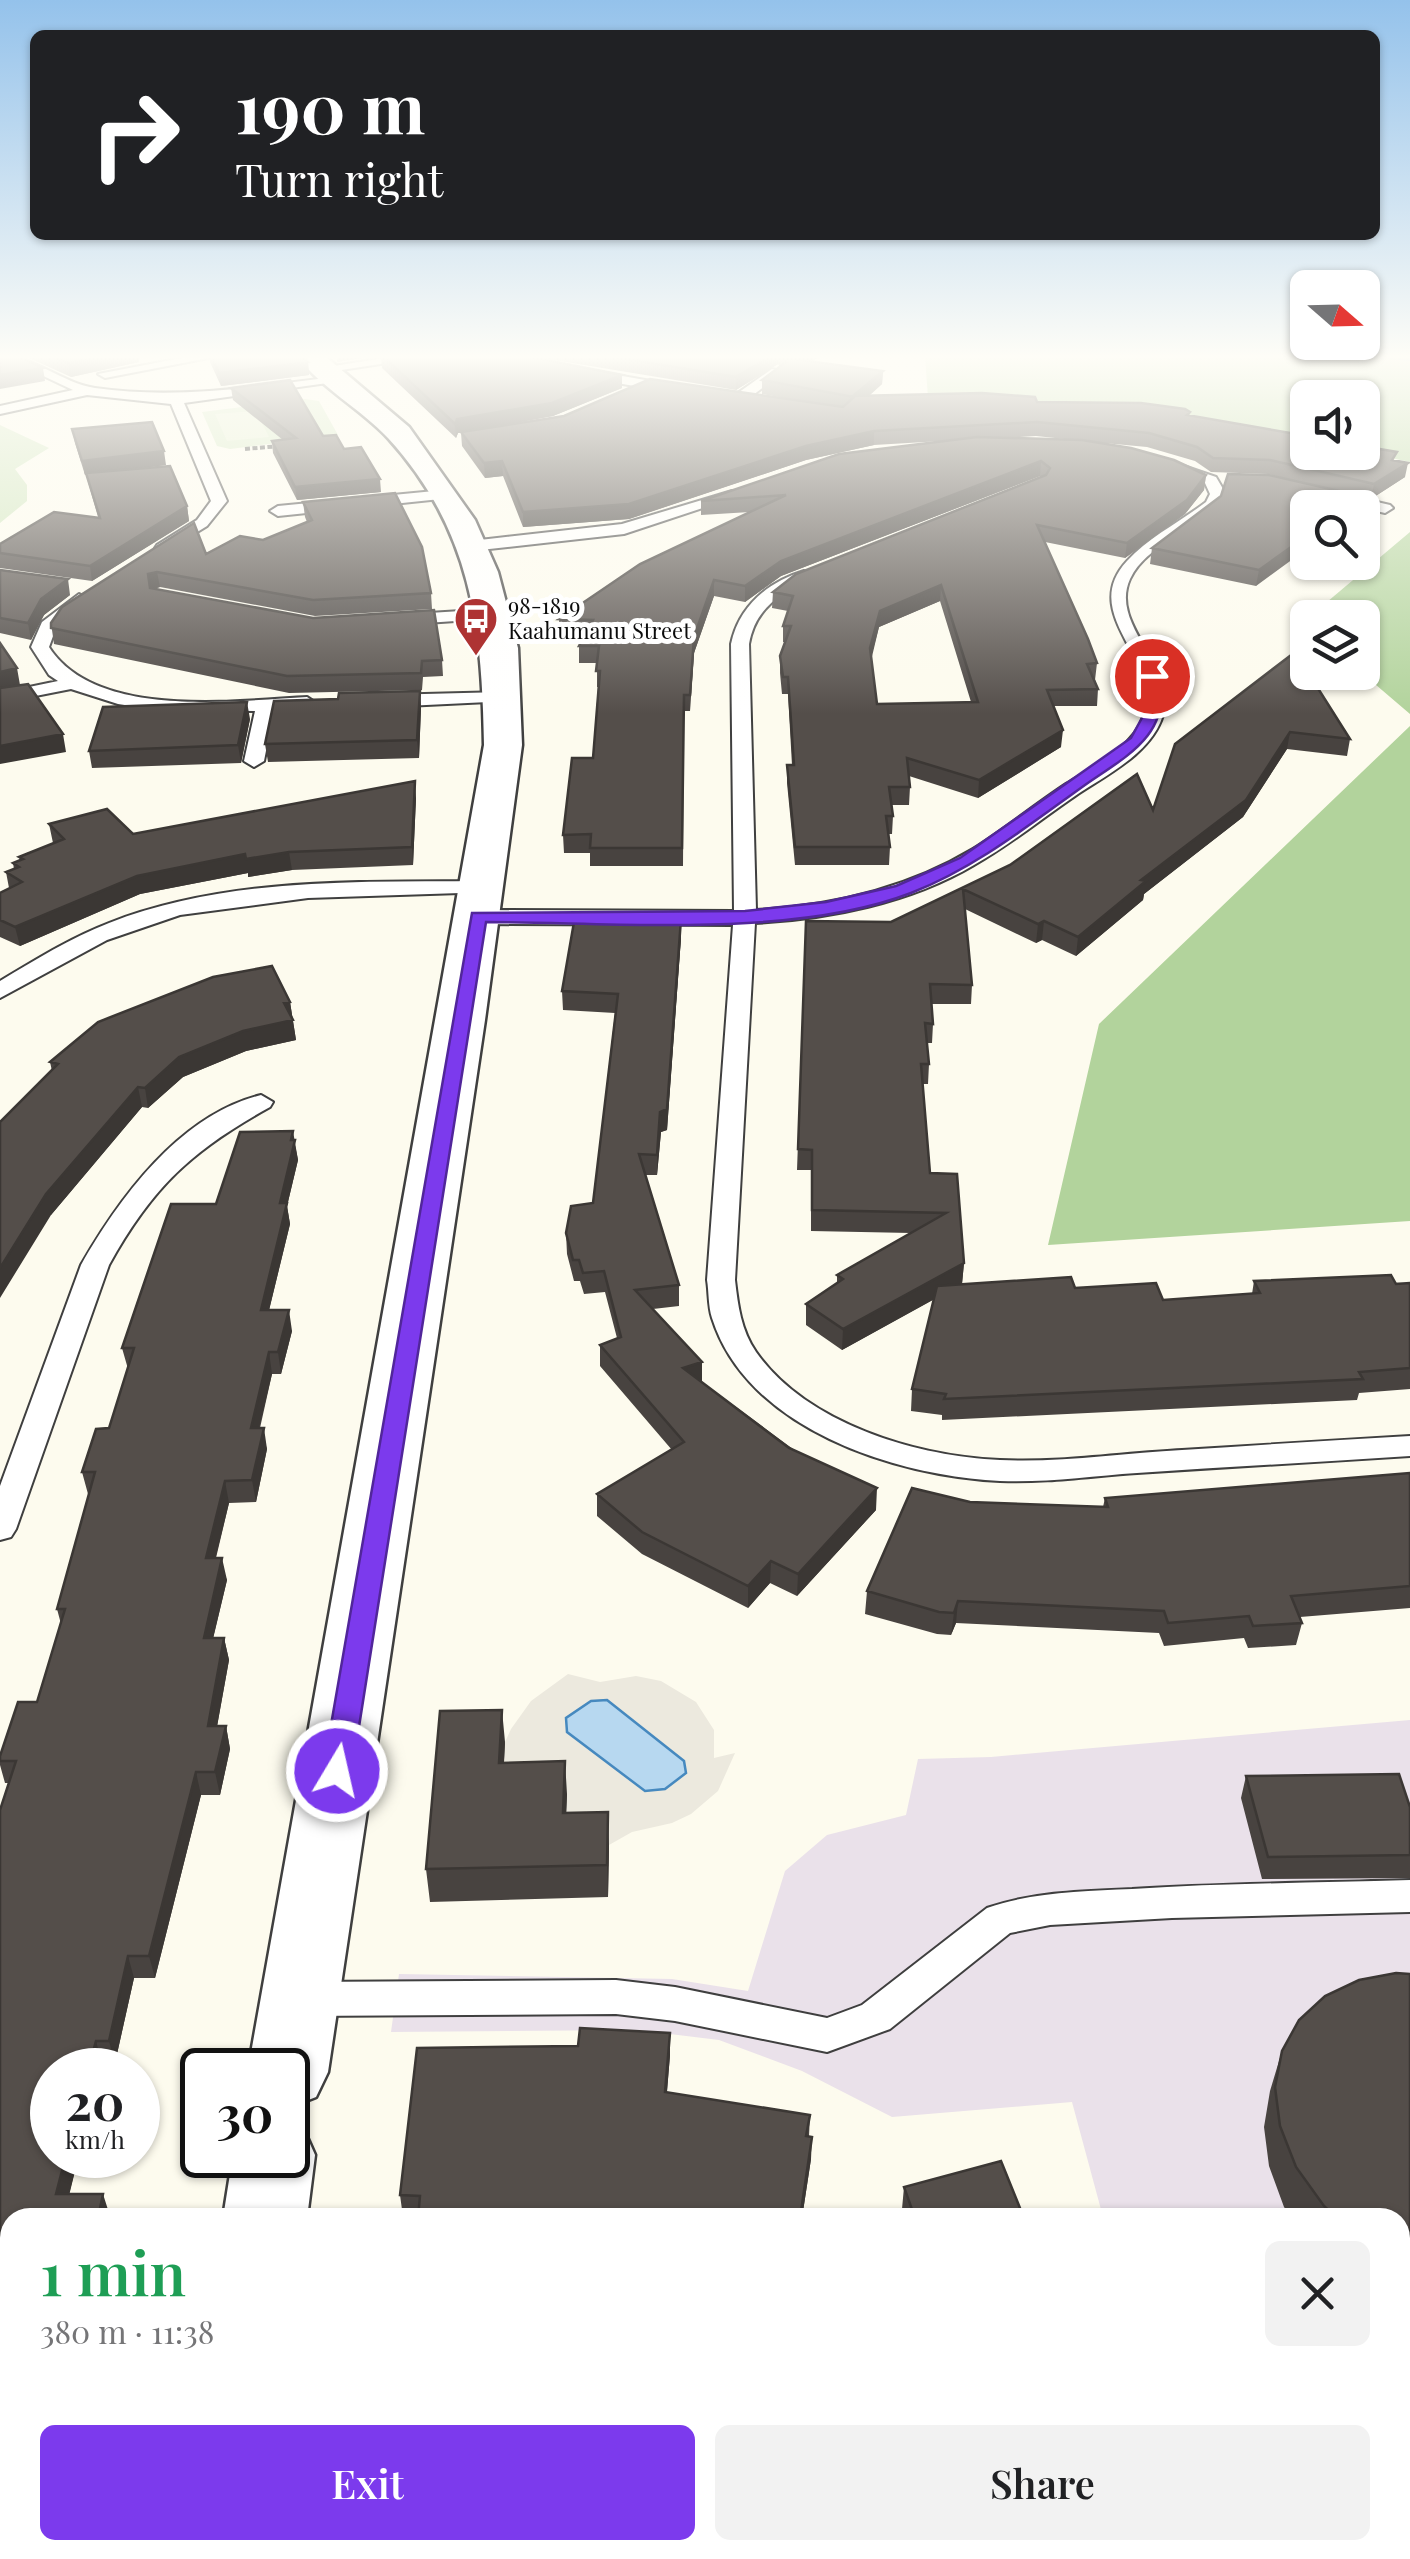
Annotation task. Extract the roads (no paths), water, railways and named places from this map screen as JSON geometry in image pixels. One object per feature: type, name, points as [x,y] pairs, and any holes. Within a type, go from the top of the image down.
[{"type":"street","points":[[292,2048],[500,783],[503,697],[493,614],[472,546],[430,475]]},
{"type":"street","points":[[266,2208],[270,2178]]},
{"type":"lane","points":[[142,561],[202,524],[216,509],[219,502],[207,475]]},
{"type":"lane","points":[[0,991],[78,945],[168,912],[281,896],[745,916],[865,900],[932,879],[999,840],[1138,740],[1152,719],[1158,692],[1123,619],[1116,600],[1118,588],[1135,564],[1212,505],[1218,494],[1218,480],[1204,475]]},
{"type":"lane","points":[[472,546],[624,529],[761,486]]},
{"type":"lane","points":[[278,511],[445,495]]},
{"type":"lane","points":[[1380,507],[1385,508]]},
{"type":"lane","points":[[833,563],[772,592],[751,611],[742,629],[745,916],[721,1280],[727,1320],[751,1364],[774,1387],[835,1429],[877,1448],[962,1468],[1002,1471],[1410,1446]]},
{"type":"lane","points":[[56,584],[94,590],[56,616],[40,638],[42,656],[74,683]]},
{"type":"lane","points":[[374,621],[493,614]]},
{"type":"lane","points":[[0,698],[74,683],[168,705],[324,702]]},
{"type":"lane","points":[[364,701],[503,697]]},
{"type":"lane","points":[[254,761],[266,704]]},
{"type":"lane","points":[[0,1529],[95,1266],[120,1220],[158,1170],[192,1138],[261,1102]]},
{"type":"lane","points":[[299,1999],[616,1997],[675,2004],[827,2035],[876,2017],[1000,1919],[1050,1909],[1172,1902],[1410,1896]]},
{"type":"water","points":[[607,1700],[684,1761],[686,1773],[665,1789],[645,1791],[567,1732],[566,1718],[591,1701]]},
{"type":"place","name":"98-1819 Kaahumanu Street","points":[[476,657]]}]
